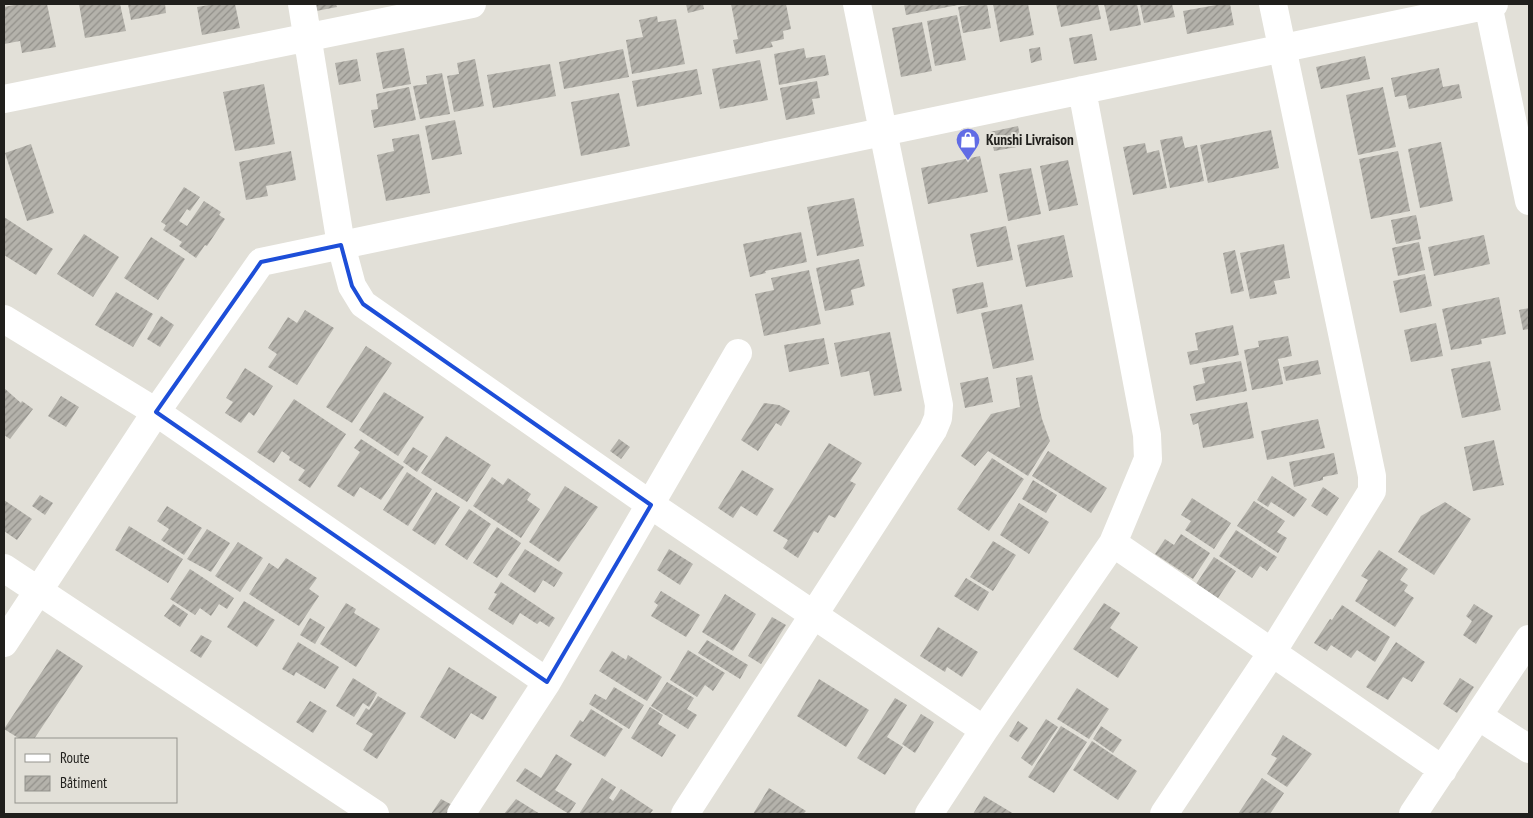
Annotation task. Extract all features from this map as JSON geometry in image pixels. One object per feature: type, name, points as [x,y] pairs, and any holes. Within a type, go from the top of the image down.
[{"type":"street","points":[[302,4],[341,245],[352,286],[363,304],[651,505],[984,730]]},
{"type":"street","points":[[4,100],[472,4]]},
{"type":"street","points":[[684,814],[814,616],[933,430],[938,418],[939,405],[857,4]]},
{"type":"street","points":[[1164,814],[1271,654],[1372,491],[1272,4]]},
{"type":"street","points":[[4,643],[156,412],[261,262],[1490,4],[1529,201]]},
{"type":"street","points":[[929,814],[984,730],[1113,544],[1148,459],[1148,446],[1082,90]]},
{"type":"street","points":[[4,319],[156,412],[547,682]]},
{"type":"street","points":[[461,814],[547,682],[738,353]]},
{"type":"street","points":[[1113,544],[1442,770]]},
{"type":"street","points":[[4,568],[375,814]]},
{"type":"street","points":[[1413,814],[1529,639]]},
{"type":"street","points":[[1478,716],[1529,750]]},
{"type":"highlighted area","points":[[341,245],[352,286],[363,304],[651,505],[547,682],[156,412],[261,262]]},
{"type":"building","points":[[19,4],[47,4],[56,47],[22,53],[20,41],[4,44],[4,7]]},
{"type":"building","points":[[79,4],[120,4],[126,31],[85,38]]},
{"type":"building","points":[[128,4],[165,4],[166,13],[131,20]]},
{"type":"building","points":[[215,4],[235,4],[240,28],[202,35],[197,7]]},
{"type":"building","points":[[315,4],[336,4],[337,7],[316,11]]},
{"type":"building","points":[[686,4],[703,4],[704,9],[688,13]]},
{"type":"building","points":[[731,4],[786,4],[791,29],[783,31],[784,39],[771,42],[773,47],[736,54],[733,40],[738,39]]},
{"type":"building","points":[[904,4],[958,4],[958,5],[906,15]]},
{"type":"building","points":[[987,4],[991,28],[963,33],[958,7]]},
{"type":"building","points":[[993,4],[1028,4],[1034,35],[1000,42]]},
{"type":"building","points":[[1056,4],[1098,4],[1101,19],[1061,27]]},
{"type":"building","points":[[1104,4],[1137,4],[1141,25],[1110,31]]},
{"type":"building","points":[[1140,4],[1172,4],[1175,17],[1144,23]]},
{"type":"building","points":[[1230,4],[1234,25],[1187,34],[1183,11]]},
{"type":"building","points":[[957,15],[966,60],[935,66],[927,21]]},
{"type":"building","points":[[657,16],[658,22],[676,19],[685,64],[632,74],[626,40],[643,37],[639,20]]},
{"type":"building","points":[[922,22],[932,71],[901,77],[892,28]]},
{"type":"building","points":[[1092,34],[1097,60],[1074,64],[1069,38]]},
{"type":"building","points":[[1040,47],[1042,60],[1031,63],[1029,49]]},
{"type":"building","points":[[404,48],[411,84],[383,89],[376,53]]},
{"type":"building","points":[[804,48],[806,58],[825,55],[829,75],[779,85],[774,54]]},
{"type":"building","points":[[623,49],[629,77],[564,89],[559,62]]},
{"type":"building","points":[[1365,56],[1370,79],[1321,89],[1316,67]]},
{"type":"building","points":[[357,59],[361,81],[339,85],[335,63]]},
{"type":"building","points":[[475,59],[484,106],[454,112],[447,76],[459,74],[457,63]]},
{"type":"building","points":[[760,60],[768,100],[720,109],[712,69]]},
{"type":"building","points":[[550,64],[556,96],[493,108],[487,75]]},
{"type":"building","points":[[1439,68],[1443,87],[1459,84],[1462,98],[1409,109],[1406,95],[1395,97],[1391,78]]},
{"type":"building","points":[[697,69],[702,94],[637,107],[632,81]]},
{"type":"building","points":[[442,73],[450,114],[420,119],[413,86],[427,84],[426,76]]},
{"type":"building","points":[[817,81],[820,98],[812,99],[815,114],[786,120],[780,88]]},
{"type":"building","points":[[264,84],[275,144],[235,151],[223,92]]},
{"type":"building","points":[[409,87],[416,120],[374,128],[371,110],[378,109],[376,94]]},
{"type":"building","points":[[1383,87],[1396,147],[1358,155],[1346,95]]},
{"type":"building","points":[[619,93],[630,146],[581,156],[571,102]]},
{"type":"building","points":[[455,120],[462,154],[432,160],[425,126]]},
{"type":"building","points":[[1018,126],[1022,146],[994,151],[990,132]]},
{"type":"building","points":[[1271,130],[1279,168],[1208,183],[1200,145]]},
{"type":"building","points":[[419,134],[430,193],[386,201],[377,155],[394,151],[392,139]]},
{"type":"building","points":[[1182,136],[1185,148],[1197,145],[1204,181],[1170,188],[1160,140]]},
{"type":"building","points":[[1441,142],[1453,201],[1420,208],[1408,149]]},
{"type":"building","points":[[1145,143],[1147,153],[1159,150],[1167,188],[1133,195],[1123,147]]},
{"type":"building","points":[[31,144],[54,213],[27,221],[5,153]]},
{"type":"building","points":[[291,151],[296,180],[266,186],[268,196],[246,200],[239,162]]},
{"type":"building","points":[[1398,151],[1410,211],[1371,219],[1359,159]]},
{"type":"building","points":[[980,156],[988,192],[928,204],[921,168]]},
{"type":"building","points":[[1068,160],[1078,205],[1049,211],[1040,166]]},
{"type":"building","points":[[1031,168],[1041,214],[1008,221],[999,174]]},
{"type":"building","points":[[184,187],[200,197],[190,211],[187,209],[179,221],[187,226],[204,201],[221,212],[219,215],[225,219],[207,246],[205,245],[196,258],[179,246],[182,242],[163,230],[166,225],[161,222]]},
{"type":"building","points":[[854,198],[864,246],[817,256],[807,207]]},
{"type":"building","points":[[1416,215],[1421,239],[1396,244],[1391,220]]},
{"type":"building","points":[[4,217],[53,249],[36,275],[4,255]]},
{"type":"building","points":[[1006,226],[1013,260],[977,267],[970,234]]},
{"type":"building","points":[[801,232],[807,262],[765,271],[766,273],[750,277],[743,244]]},
{"type":"building","points":[[84,234],[119,257],[93,297],[57,274]]},
{"type":"building","points":[[1064,235],[1073,277],[1026,287],[1017,245]]},
{"type":"building","points":[[1484,235],[1490,264],[1434,276],[1428,247]]},
{"type":"building","points":[[151,237],[185,259],[158,300],[124,278]]},
{"type":"building","points":[[1419,242],[1425,270],[1398,276],[1392,248]]},
{"type":"building","points":[[1284,244],[1290,278],[1274,281],[1277,294],[1250,299],[1240,253]]},
{"type":"building","points":[[1235,250],[1244,291],[1231,294],[1223,253]]},
{"type":"building","points":[[859,259],[865,286],[851,290],[854,305],[825,311],[816,268]]},
{"type":"building","points":[[809,270],[821,324],[764,336],[755,294],[774,290],[771,278]]},
{"type":"building","points":[[1425,274],[1432,306],[1400,313],[1393,281]]},
{"type":"building","points":[[983,282],[988,307],[957,314],[952,289]]},
{"type":"building","points":[[116,292],[153,314],[133,347],[95,325]]},
{"type":"building","points":[[1499,297],[1506,334],[1481,339],[1482,344],[1451,350],[1442,309]]},
{"type":"building","points":[[1022,304],[1034,360],[993,369],[981,313]]},
{"type":"building","points":[[1529,308],[1529,329],[1523,330],[1519,310]]},
{"type":"building","points":[[305,310],[334,328],[297,385],[268,367],[277,354],[268,348],[288,317],[297,323]]},
{"type":"building","points":[[161,316],[174,325],[160,347],[147,339]]},
{"type":"building","points":[[1436,323],[1443,356],[1411,362],[1404,330]]},
{"type":"building","points":[[1233,325],[1239,355],[1190,365],[1187,352],[1198,350],[1195,333]]},
{"type":"building","points":[[890,332],[902,391],[874,396],[869,371],[841,377],[834,343]]},
{"type":"building","points":[[1288,336],[1292,356],[1278,359],[1283,384],[1252,390],[1244,350],[1259,347],[1258,341]]},
{"type":"building","points":[[824,338],[829,364],[789,372],[784,345]]},
{"type":"building","points":[[366,346],[392,363],[352,423],[326,407]]},
{"type":"building","points":[[1318,360],[1321,374],[1286,381],[1283,367]]},
{"type":"building","points":[[1241,361],[1247,391],[1196,401],[1193,386],[1205,383],[1202,368]]},
{"type":"building","points":[[1490,361],[1501,410],[1462,418],[1451,369]]},
{"type":"building","points":[[245,368],[273,386],[254,416],[249,412],[241,423],[225,413],[233,402],[226,398]]},
{"type":"building","points":[[1032,375],[1042,419],[1050,441],[1028,476],[988,451],[975,466],[961,456],[991,414],[1020,407],[1016,378]]},
{"type":"building","points":[[988,377],[993,402],[965,408],[960,383]]},
{"type":"building","points":[[4,388],[21,403],[22,401],[33,409],[10,439],[4,435]]},
{"type":"building","points":[[384,392],[424,417],[398,456],[359,430]]},
{"type":"building","points":[[61,396],[79,407],[66,427],[48,416]]},
{"type":"building","points":[[294,399],[346,434],[310,488],[298,480],[305,470],[289,460],[290,457],[282,451],[274,463],[257,452]]},
{"type":"building","points":[[1247,402],[1254,438],[1203,448],[1198,423],[1193,425],[1190,414]]},
{"type":"building","points":[[764,403],[779,405],[790,411],[781,426],[776,423],[758,451],[741,440]]},
{"type":"building","points":[[1318,419],[1325,448],[1267,460],[1261,431]]},
{"type":"building","points":[[446,436],[491,465],[467,502],[421,473]]},
{"type":"building","points":[[361,439],[404,467],[381,500],[360,487],[354,497],[337,486],[360,452],[354,448]]},
{"type":"building","points":[[619,439],[630,447],[621,459],[610,451]]},
{"type":"building","points":[[1494,440],[1504,485],[1473,491],[1464,447]]},
{"type":"building","points":[[829,443],[862,463],[850,481],[856,484],[835,518],[829,515],[818,533],[814,531],[798,558],[783,548],[788,540],[773,531]]},
{"type":"building","points":[[413,447],[428,456],[417,472],[403,462]]},
{"type":"building","points":[[1048,451],[1107,488],[1091,513],[1032,476]]},
{"type":"building","points":[[1334,453],[1338,474],[1323,477],[1323,480],[1294,487],[1289,462]]},
{"type":"building","points":[[992,458],[1024,479],[989,531],[957,509]]},
{"type":"building","points":[[742,470],[774,489],[757,516],[741,506],[733,518],[718,508]]},
{"type":"building","points":[[407,472],[432,489],[408,526],[383,510]]},
{"type":"building","points":[[1272,476],[1307,499],[1294,517],[1271,502],[1268,507],[1257,500]]},
{"type":"building","points":[[492,477],[503,485],[508,478],[531,494],[527,500],[540,509],[521,538],[473,506]]},
{"type":"building","points":[[1033,480],[1057,495],[1046,513],[1022,499]]},
{"type":"building","points":[[565,486],[598,507],[559,562],[529,542]]},
{"type":"building","points":[[1323,487],[1339,498],[1327,516],[1311,506]]},
{"type":"building","points":[[436,492],[460,507],[435,545],[412,530]]},
{"type":"building","points":[[40,495],[53,503],[45,515],[32,506]]},
{"type":"building","points":[[1192,498],[1231,523],[1214,549],[1185,530],[1191,521],[1181,515]]},
{"type":"building","points":[[4,500],[32,519],[17,540],[4,531]]},
{"type":"building","points":[[1254,501],[1285,521],[1277,532],[1287,538],[1278,553],[1237,526]]},
{"type":"building","points":[[1445,502],[1471,519],[1434,575],[1398,552],[1421,516]]},
{"type":"building","points":[[1019,503],[1049,522],[1029,554],[1000,535]]},
{"type":"building","points":[[167,506],[202,528],[184,555],[161,540],[169,529],[157,521]]},
{"type":"building","points":[[469,509],[491,524],[467,560],[445,545]]},
{"type":"building","points":[[129,526],[183,559],[168,583],[115,550]]},
{"type":"building","points":[[497,527],[521,543],[497,578],[473,563]]},
{"type":"building","points":[[207,529],[230,543],[211,572],[187,559]]},
{"type":"building","points":[[1236,530],[1277,557],[1267,571],[1260,566],[1252,578],[1219,556]]},
{"type":"building","points":[[1181,534],[1210,553],[1193,579],[1155,554],[1165,539],[1174,545]]},
{"type":"building","points":[[993,541],[1016,555],[993,591],[970,577]]},
{"type":"building","points":[[238,542],[263,558],[240,592],[215,576]]},
{"type":"building","points":[[525,549],[563,573],[554,587],[543,580],[535,593],[508,575]]},
{"type":"building","points":[[669,549],[693,564],[680,585],[657,570]]},
{"type":"building","points":[[1379,550],[1408,569],[1400,580],[1408,585],[1404,591],[1414,598],[1395,627],[1355,601],[1368,580],[1361,576]]},
{"type":"building","points":[[1214,557],[1236,571],[1218,598],[1196,584]]},
{"type":"building","points":[[286,558],[317,578],[309,589],[319,596],[299,626],[249,594],[269,563],[278,569]]},
{"type":"building","points":[[190,569],[234,598],[227,609],[219,604],[211,616],[200,608],[195,615],[170,599]]},
{"type":"building","points":[[966,578],[989,592],[978,611],[954,596]]},
{"type":"building","points":[[501,582],[555,618],[549,627],[540,621],[537,624],[520,613],[513,625],[488,609],[497,594],[494,593]]},
{"type":"building","points":[[661,591],[700,615],[686,637],[651,616],[658,605],[654,602]]},
{"type":"building","points":[[725,594],[756,614],[733,651],[702,632]]},
{"type":"building","points":[[244,601],[275,620],[257,647],[227,627]]},
{"type":"building","points":[[346,603],[356,609],[354,613],[380,629],[356,667],[320,644]]},
{"type":"building","points":[[1104,603],[1120,613],[1110,628],[1138,647],[1118,678],[1073,649]]},
{"type":"building","points":[[173,604],[188,614],[180,627],[164,616]]},
{"type":"building","points":[[1474,604],[1493,616],[1476,644],[1463,635],[1472,621],[1466,616]]},
{"type":"building","points":[[1342,605],[1390,637],[1375,662],[1357,650],[1351,658],[1331,645],[1327,651],[1314,643]]},
{"type":"building","points":[[772,617],[786,625],[761,664],[748,656]]},
{"type":"building","points":[[310,618],[325,627],[315,644],[300,635]]},
{"type":"building","points":[[938,627],[978,652],[962,677],[947,667],[945,672],[920,656]]},
{"type":"building","points":[[201,635],[212,641],[201,658],[190,651]]},
{"type":"building","points":[[707,640],[748,665],[740,679],[698,653]]},
{"type":"building","points":[[298,642],[339,667],[325,689],[296,672],[294,676],[282,669]]},
{"type":"building","points":[[1396,642],[1425,662],[1412,682],[1403,677],[1388,700],[1366,687]]},
{"type":"building","points":[[57,649],[83,666],[35,738],[18,738],[4,729]]},
{"type":"building","points":[[688,650],[725,673],[713,691],[705,685],[697,697],[670,680]]},
{"type":"building","points":[[612,651],[626,660],[628,655],[662,677],[647,701],[599,671]]},
{"type":"building","points":[[449,667],[497,697],[483,720],[471,713],[455,739],[420,717]]},
{"type":"building","points":[[353,678],[377,693],[369,707],[363,703],[354,717],[336,706]]},
{"type":"building","points":[[1460,678],[1474,687],[1457,713],[1443,704]]},
{"type":"building","points":[[819,679],[869,710],[846,747],[797,716]]},
{"type":"building","points":[[667,682],[694,698],[687,709],[697,715],[688,729],[651,706]]},
{"type":"building","points":[[614,687],[644,705],[629,729],[589,704],[595,694],[606,700]]},
{"type":"building","points":[[1077,688],[1109,709],[1089,739],[1057,719]]},
{"type":"building","points":[[378,696],[406,713],[377,759],[363,750],[373,734],[356,724],[366,708],[369,710]]},
{"type":"building","points":[[895,698],[907,705],[887,737],[903,747],[885,775],[857,758]]},
{"type":"building","points":[[310,701],[327,711],[313,733],[296,722]]},
{"type":"building","points":[[650,707],[663,715],[658,724],[676,735],[662,757],[631,738]]},
{"type":"building","points":[[591,709],[623,729],[605,757],[570,736],[580,720],[583,722]]},
{"type":"building","points":[[921,714],[934,722],[915,753],[902,744]]},
{"type":"building","points":[[1046,719],[1058,727],[1032,766],[1021,758]]},
{"type":"building","points":[[1018,721],[1028,728],[1018,742],[1009,736]]},
{"type":"building","points":[[1061,726],[1087,742],[1054,793],[1028,777]]},
{"type":"building","points":[[1101,726],[1122,740],[1113,753],[1093,739]]},
{"type":"building","points":[[1283,735],[1312,754],[1287,787],[1267,774],[1277,758],[1271,755]]},
{"type":"building","points":[[1092,741],[1137,771],[1118,800],[1073,770]]},
{"type":"building","points":[[556,754],[572,764],[555,790],[576,803],[569,814],[516,781],[525,768],[541,778]]},
{"type":"building","points":[[602,778],[616,787],[609,798],[613,801],[621,789],[653,810],[650,814],[579,814]]},
{"type":"building","points":[[1262,778],[1284,793],[1270,814],[1238,814]]},
{"type":"building","points":[[769,788],[806,811],[803,814],[753,814]]},
{"type":"building","points":[[984,796],[1014,814],[973,814]]},
{"type":"building","points":[[441,799],[454,806],[449,814],[431,814]]},
{"type":"building","points":[[516,799],[540,814],[504,814]]},
{"type":"place","name":"Kunshi Livraison","points":[[968,161]]}]
